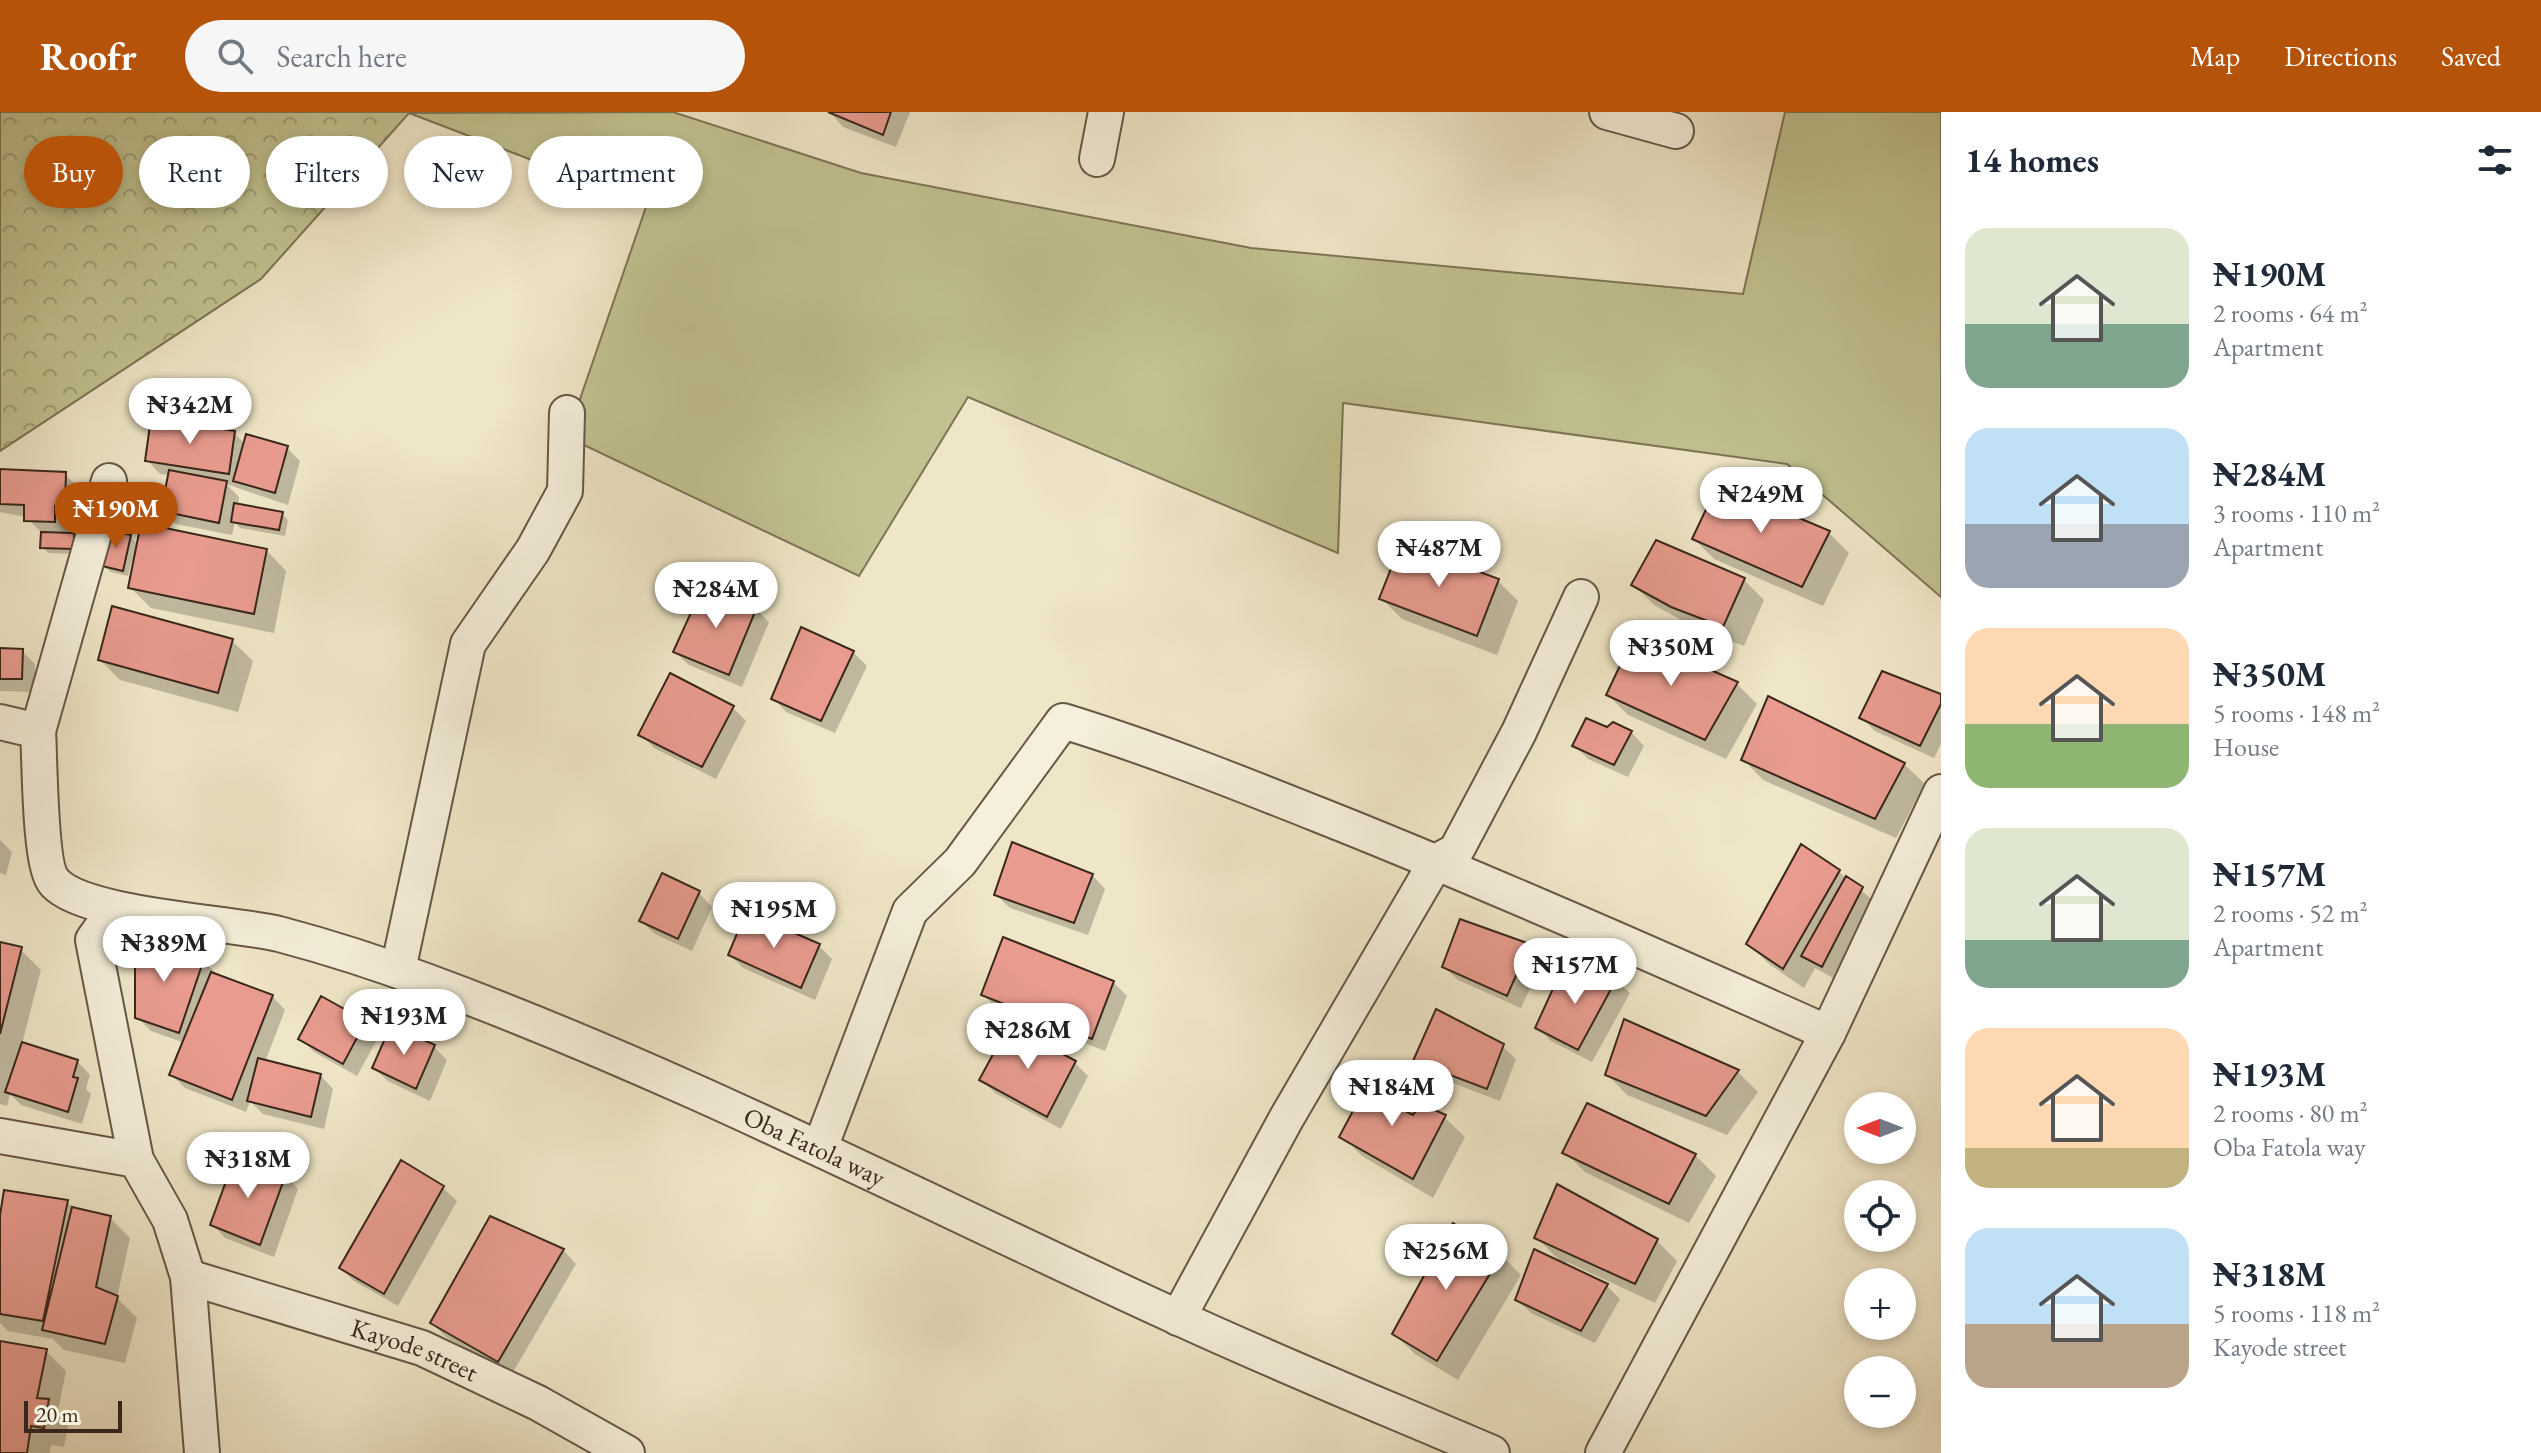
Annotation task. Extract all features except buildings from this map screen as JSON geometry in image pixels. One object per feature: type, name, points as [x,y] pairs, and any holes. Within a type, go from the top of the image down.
[{"type":"street","points":[[1097,159],[1106,112]]},
{"type":"street","points":[[1607,112],[1676,131]]},
{"type":"street","points":[[398,970],[468,644],[533,550],[565,491],[567,413]]},
{"type":"street","name":"Oba Fatola way","points":[[109,481],[38,731],[45,861],[54,883],[114,910],[277,934],[398,970],[544,1025],[820,1148],[1178,1318],[1492,1453]]},
{"type":"street","points":[[1178,1318],[1286,1119],[1436,862],[1456,851],[1519,732],[1581,597]]},
{"type":"street","points":[[820,1148],[910,911],[960,862],[1063,721],[1151,748],[1436,862],[1570,917],[1828,1033]]},
{"type":"street","points":[[0,722],[38,731]]},
{"type":"street","points":[[1603,1453],[1828,1033],[1941,792]]},
{"type":"street","points":[[114,910],[93,940],[136,1160],[170,1220],[188,1277],[202,1453]]},
{"type":"street","points":[[0,1136],[136,1160]]},
{"type":"street","name":"Kayode street","points":[[188,1277],[422,1348],[538,1403],[627,1453]]},
{"type":"green space","points":[[0,112],[410,112],[388,137],[266,136],[266,208],[324,208],[261,279],[0,451]]},
{"type":"green space","points":[[673,112],[861,173],[1251,248],[1743,294],[1785,112],[1941,112],[1941,597],[1787,464],[1343,403],[1338,553],[968,397],[859,576],[567,437],[646,208],[703,208],[703,136],[528,136],[528,158],[512,152],[512,136],[469,136],[409,113]]}]
